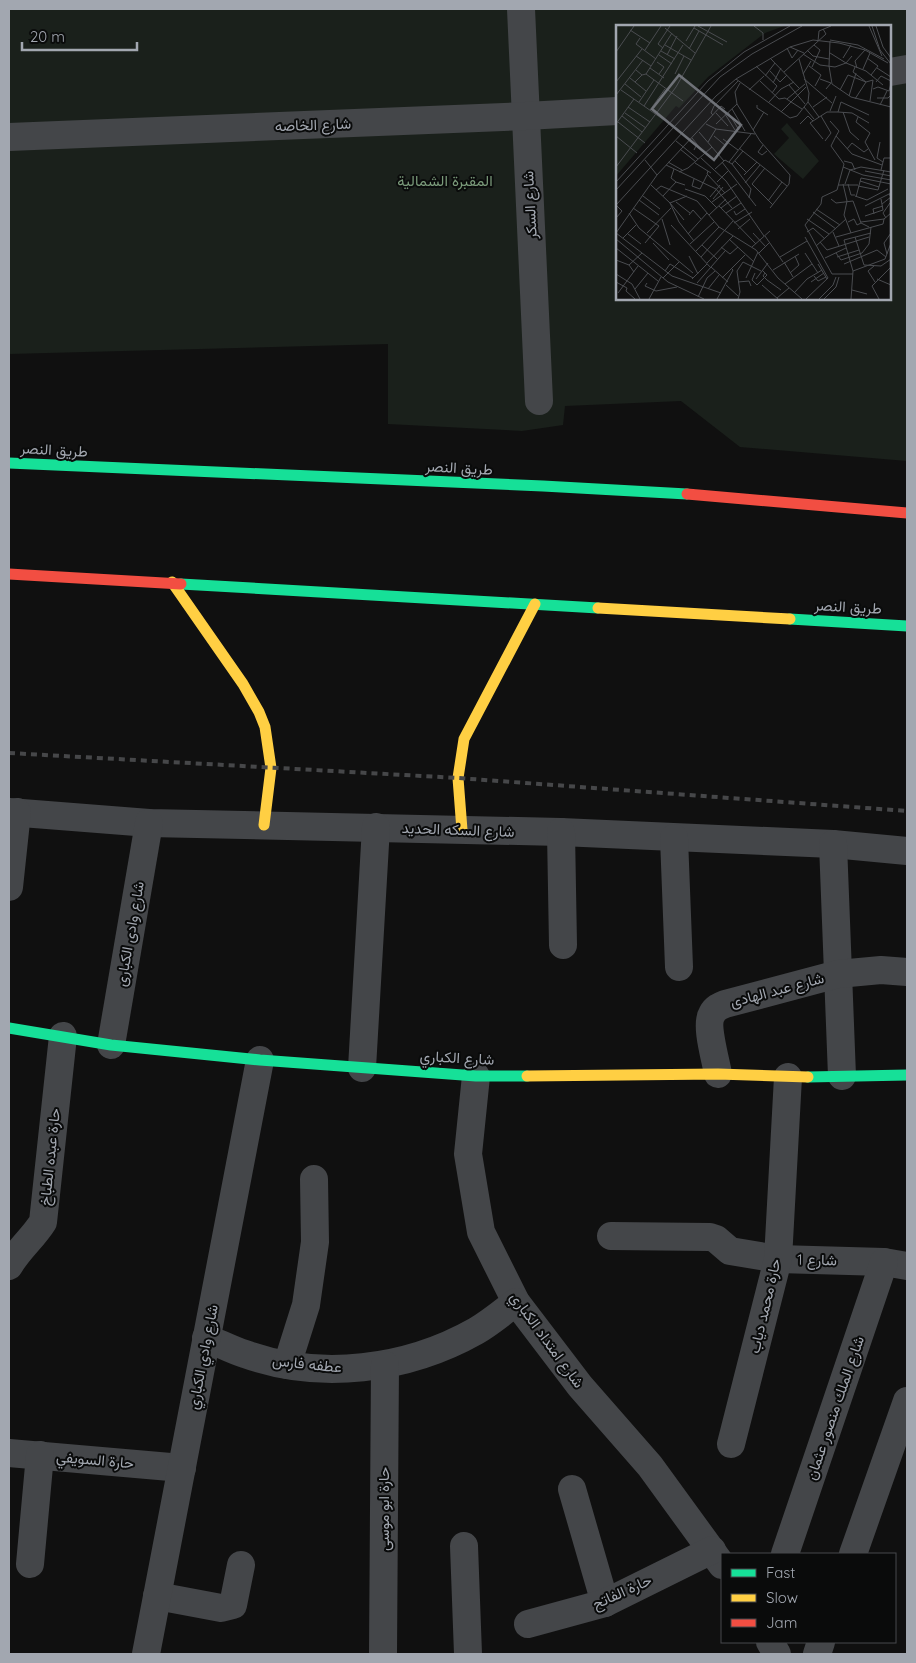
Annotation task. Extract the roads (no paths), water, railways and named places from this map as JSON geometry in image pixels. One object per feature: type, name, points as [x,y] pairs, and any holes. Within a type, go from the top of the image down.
[{"type":"main road","name":"طريق النصر","points":[[9,462],[704,495],[907,513]]},
{"type":"main road","name":"طريق النصر","points":[[9,574],[907,626]]},
{"type":"main road","points":[[172,582],[243,684],[265,727],[271,768],[264,825]]},
{"type":"main road","points":[[462,830],[458,778],[464,739],[535,604]]},
{"type":"main road","name":"شارع الكباري","points":[[9,1028],[111,1045],[260,1060],[476,1076],[907,1075]]},
{"type":"street","name":"شارع السكر","points":[[521,9],[539,400]]},
{"type":"street","points":[[891,72],[907,69]]},
{"type":"street","name":"شارع الخاصه","points":[[9,137],[616,111]]},
{"type":"street","points":[[9,887],[13,812]]},
{"type":"street","name":"شارع السكه الحديد","points":[[13,812],[149,823],[561,832],[833,844],[907,851]]},
{"type":"street","name":"شارع وادى الكبارى","points":[[111,1045],[149,823]]},
{"type":"street","points":[[362,1068],[376,827]]},
{"type":"street","points":[[561,832],[563,945]]},
{"type":"street","points":[[674,838],[679,967]]},
{"type":"street","points":[[833,844],[842,1076]]},
{"type":"street","name":"شارع عبد الهادى","points":[[718,1074],[709,1023],[711,1014],[717,1008],[838,974],[881,970],[907,972]]},
{"type":"street","name":"حارة عبده الطباخ","points":[[9,1266],[16,1255],[32,1239],[43,1222],[63,1036]]},
{"type":"street","name":"شارع وادي الكباري","points":[[146,1654],[260,1060]]},
{"type":"street","name":"شارع امتداد الكباري","points":[[476,1076],[468,1154],[481,1232],[516,1302],[580,1386],[650,1466],[717,1558]]},
{"type":"street","name":"حارة محمد دياب","points":[[732,1444],[778,1259],[788,1076]]},
{"type":"street","points":[[287,1365],[306,1304],[315,1242],[314,1179]]},
{"type":"street","name":"شارع 1","points":[[611,1236],[710,1237],[716,1239],[730,1251],[778,1259],[896,1264]]},
{"type":"street","name":"شارع الملك منصور عثمان","points":[[785,1553],[896,1264]]},
{"type":"street","name":"عطفه فارس","points":[[206,1338],[245,1355],[287,1365],[336,1370],[385,1364],[432,1352],[476,1331],[516,1302]]},
{"type":"street","name":"حارة ابو موسى","points":[[383,1654],[385,1364]]},
{"type":"street","points":[[853,1553],[907,1401]]},
{"type":"street","name":"حارة السويفي","points":[[9,1453],[182,1468]]},
{"type":"street","points":[[30,1564],[40,1455]]},
{"type":"street","points":[[572,1489],[605,1603]]},
{"type":"street","points":[[464,1546],[468,1654]]},
{"type":"street","name":"حارة الفاتح","points":[[528,1624],[605,1603],[717,1558]]},
{"type":"street","points":[[157,1596],[221,1608],[233,1605],[241,1565]]},
{"type":"street","points":[[771,1643],[777,1654]]},
{"type":"railway","points":[[9,753],[458,778],[907,811]]},
{"type":"park label","name":"المقبرة الشمالية","points":[[445,181]]}]
